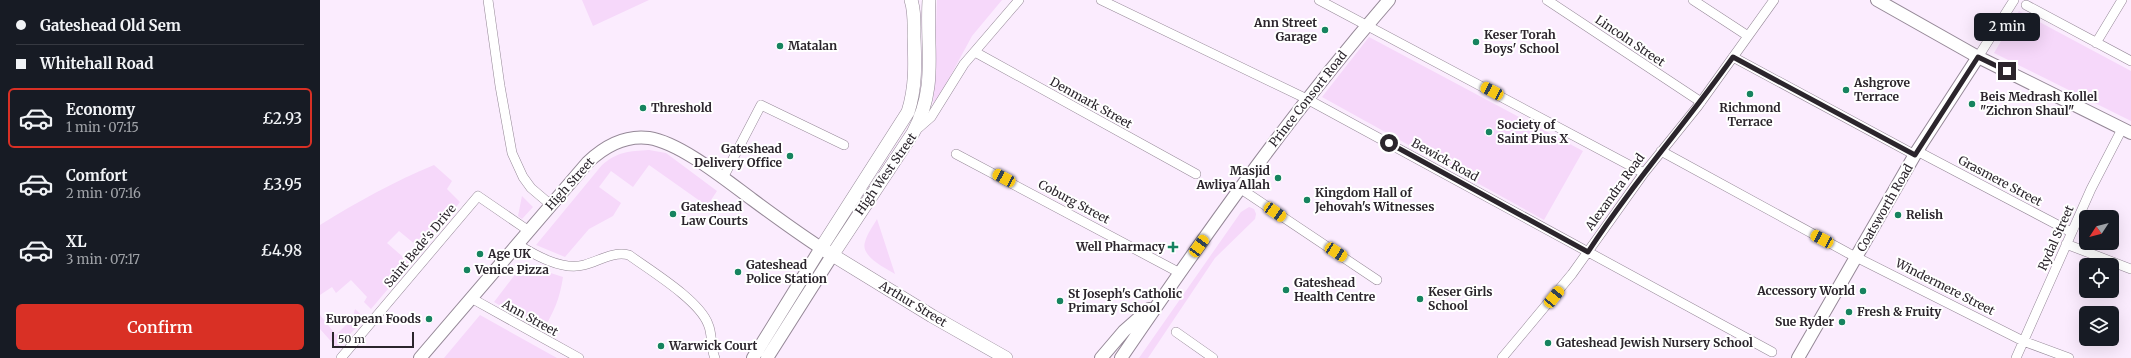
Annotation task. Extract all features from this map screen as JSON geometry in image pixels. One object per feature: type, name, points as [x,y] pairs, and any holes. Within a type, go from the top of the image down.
[{"type":"main road","name":"High West Street","points":[[827,251],[904,120],[914,88],[914,15],[911,0]]},
{"type":"main road","points":[[913,133],[923,113],[929,90],[929,0]]},
{"type":"main road","name":"High West Street","points":[[827,251],[913,133]]},
{"type":"main road","name":"Arthur Street","points":[[827,251],[932,316],[1006,358]]},
{"type":"street","points":[[488,0],[508,138],[512,153],[523,177],[531,188],[551,205]]},
{"type":"street","name":"High West Street","points":[[913,133],[926,122],[939,107],[958,73],[1019,0]]},
{"type":"street","name":"Bewick Road","points":[[1101,0],[1307,98],[1772,352]]},
{"type":"street","points":[[1318,0],[1644,172]]},
{"type":"street","name":"Prince Consort Road","points":[[1121,358],[1162,298],[1307,98],[1389,0]]},
{"type":"street","name":"Lincoln Street","points":[[1547,0],[1701,102]]},
{"type":"street","points":[[1693,0],[1748,36]]},
{"type":"street","name":"Alexandra Road","points":[[1502,358],[1549,302],[1588,252],[1644,172],[1701,102],[1774,0]]},
{"type":"street","points":[[1877,0],[1978,57],[2126,131]]},
{"type":"street","name":"Coatsworth Road","points":[[1798,358],[1916,153],[2014,0]]},
{"type":"street","points":[[2096,42],[2122,0]]},
{"type":"street","points":[[2026,5],[2131,61]]},
{"type":"street","name":"Denmark Street","points":[[975,52],[1196,174]]},
{"type":"street","name":"Grasmere Street","points":[[1733,57],[2071,232]]},
{"type":"street","points":[[723,178],[761,105],[844,145]]},
{"type":"street","name":"Rydal Street","points":[[2016,358],[2071,232],[2126,131]]},
{"type":"street","name":"High Street","points":[[420,358],[528,231],[597,153],[616,142],[626,139],[648,138],[661,141],[675,147],[723,178],[827,251]]},
{"type":"street","name":"Windermere Street","points":[[1661,151],[1857,256],[2023,341],[2069,358]]},
{"type":"street","name":"Coburg Street","points":[[956,154],[1180,273]]},
{"type":"street","points":[[1241,189],[1377,280]]},
{"type":"street","name":"Saint Bede's Drive","points":[[341,358],[478,196],[528,231]]},
{"type":"street","points":[[517,244],[545,259],[575,267],[617,254],[629,256],[690,301],[701,312],[710,330],[715,358]]},
{"type":"street","points":[[2066,244],[2131,269]]},
{"type":"street","name":"High West Street","points":[[753,358],[827,251]]},
{"type":"street","name":"High West Street","points":[[767,358],[827,251]]},
{"type":"street","name":"Ann Street","points":[[471,298],[579,358]]},
{"type":"street","name":"Prince Consort Road","points":[[1101,358],[1124,331],[1162,298]]},
{"type":"street","points":[[1176,332],[1213,358]]},
{"type":"shaded area","points":[[582,0],[649,0],[593,26]]},
{"type":"shaded area","points":[[937,0],[1002,0],[972,36],[933,108]]},
{"type":"shaded area","points":[[2019,11],[2131,71],[2131,121],[1994,53]]},
{"type":"shaded area","points":[[1369,37],[1583,151],[1544,220],[1322,97]]},
{"type":"shaded area","points":[[649,150],[666,153],[717,191],[707,206],[649,165],[633,187],[611,171],[599,187],[621,203],[613,216],[589,229],[565,257],[536,245],[602,165],[613,157],[624,153]]},
{"type":"shaded area","points":[[434,165],[452,181],[447,189],[460,202],[422,250],[399,231],[387,243],[410,263],[371,309],[364,302],[367,297],[351,280],[336,293],[332,287],[320,295],[320,225],[404,178]]},
{"type":"shaded area","points":[[522,196],[533,207],[522,219],[518,216]]},
{"type":"shaded area","points":[[1249,207],[1254,209],[1256,214],[1255,219],[1215,258],[1148,358],[1139,358],[1241,212]]},
{"type":"shaded area","points":[[877,219],[895,274],[874,261],[866,252],[864,247],[867,236]]},
{"type":"shaded area","points":[[523,264],[563,277],[556,305],[543,330],[494,302]]},
{"type":"shaded area","points":[[355,309],[365,318],[337,348],[320,329],[320,315],[336,335],[353,318]]},
{"type":"shaded area","points":[[480,315],[557,358],[444,358]]},
{"type":"place","name":"Ann Street Garage","points":[[1325,30]]},
{"type":"place","name":"Keser Torah Boys' School","points":[[1476,42]]},
{"type":"place","name":"Matalan","points":[[780,46]]},
{"type":"place","name":"Ashgrove Terrace","points":[[1846,90]]},
{"type":"place","name":"Richmond Terrace","points":[[1750,94]]},
{"type":"place","name":"Beis Medrash Kollel \"Zichron Shaul\"","points":[[1972,104]]},
{"type":"place","name":"Threshold","points":[[643,108]]},
{"type":"place","name":"Society of Saint Pius X","points":[[1489,132]]},
{"type":"place","name":"Gateshead Delivery Office","points":[[790,156]]},
{"type":"place","name":"Masjid Awliya Allah","points":[[1278,178]]},
{"type":"place","name":"Kingdom Hall of Jehovah's Witnesses","points":[[1307,200]]},
{"type":"place","name":"Gateshead Law Courts","points":[[673,214]]},
{"type":"place","name":"Relish","points":[[1898,215]]},
{"type":"place","name":"Well Pharmacy","points":[[1173,247]]},
{"type":"place","name":"Age UK","points":[[480,254]]},
{"type":"place","name":"Venice Pizza","points":[[467,270]]},
{"type":"place","name":"Gateshead Police Station","points":[[738,272]]},
{"type":"place","name":"Gateshead Health Centre","points":[[1286,290]]},
{"type":"place","name":"Accessory World","points":[[1863,291]]},
{"type":"place","name":"Keser Girls School","points":[[1420,299]]},
{"type":"place","name":"St Joseph's Catholic Primary School","points":[[1060,301]]},
{"type":"place","name":"Fresh & Fruity","points":[[1849,312]]},
{"type":"place","name":"European Foods","points":[[429,319]]},
{"type":"place","name":"Sue Ryder","points":[[1842,322]]},
{"type":"place","name":"Gateshead Jewish Nursery School","points":[[1548,343]]},
{"type":"place","name":"Warwick Court","points":[[661,346]]},
{"type":"route","points":[[1389,143],[1588,252],[1644,172],[1698,106],[1733,57],[1915,155],[1978,57],[2007,71]]}]
